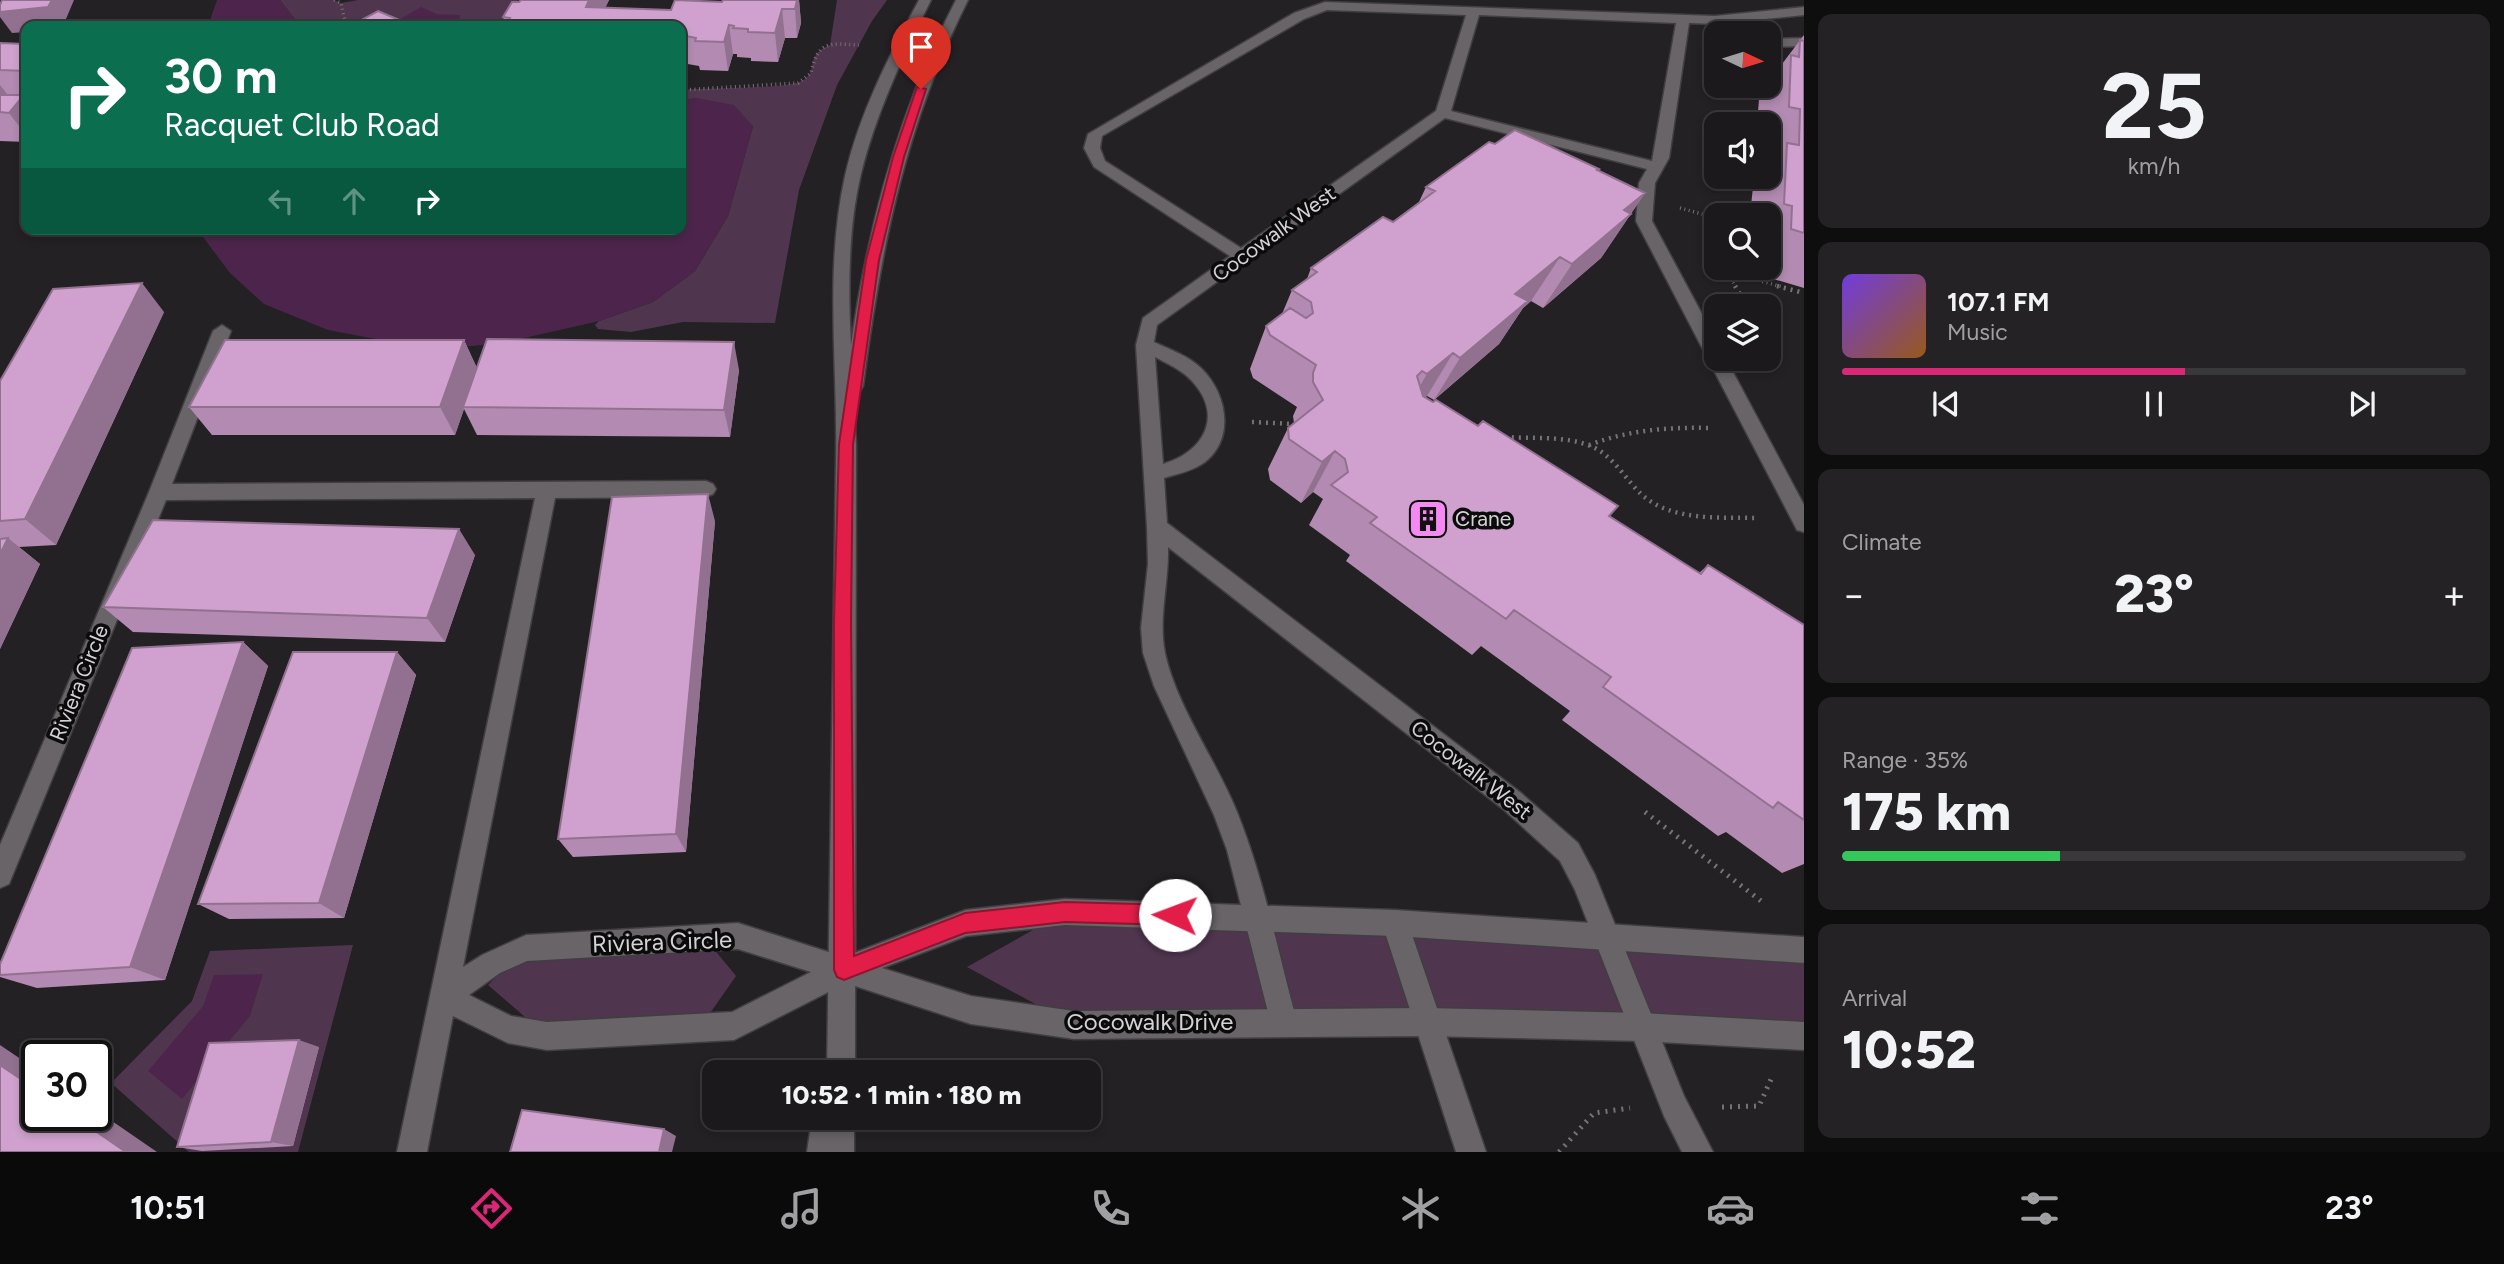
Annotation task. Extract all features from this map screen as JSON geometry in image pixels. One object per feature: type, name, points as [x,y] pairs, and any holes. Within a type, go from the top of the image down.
[{"type":"street","points":[[841,1060],[844,970],[842,621],[846,444],[841,324],[845,221],[853,176],[865,134],[894,60],[926,0]]},
{"type":"street","points":[[846,444],[873,260],[888,195],[930,64],[962,0]]},
{"type":"street","points":[[1243,257],[1099,164],[1092,148],[1096,134],[1299,16],[1325,6],[1732,20],[1804,11]]},
{"type":"street","points":[[1474,11],[1443,113],[1655,166]]},
{"type":"street","points":[[1683,19],[1704,27]]},
{"type":"street","points":[[1683,19],[1661,158],[1647,183],[1643,212],[1649,234],[1804,524]]},
{"type":"street","points":[[1782,43],[1804,42]]},
{"type":"street","name":"Cocowalk West","points":[[1443,113],[1149,322],[1145,345],[1157,527],[1513,801],[1569,852],[1578,866],[1674,1106],[1698,1152]]},
{"type":"street","name":"Riviera Circle","points":[[0,875],[159,492],[222,331]]},
{"type":"street","points":[[1145,345],[1183,364],[1197,375],[1210,394],[1215,408],[1216,430],[1205,450],[1186,463],[1154,474]]},
{"type":"street","points":[[159,492],[706,489]]},
{"type":"street","points":[[412,1152],[547,490]]},
{"type":"street","points":[[1157,527],[1158,564],[1152,628],[1154,653],[1165,686],[1225,811],[1239,850],[1283,1021]]},
{"type":"street","points":[[443,996],[508,1029],[547,1035],[734,1026],[844,970],[965,923],[1065,912],[1395,923],[1804,950]]},
{"type":"street","points":[[1395,923],[1471,1152]]},
{"type":"street","name":"Riviera Circle","points":[[443,996],[491,964],[526,948],[738,936],[844,970]]},
{"type":"street","points":[[833,1060],[844,970]]},
{"type":"street","name":"Cocowalk Drive","points":[[844,970],[971,1010],[1074,1025],[1283,1021],[1426,1022],[1641,1027],[1804,1036]]},
{"type":"street","points":[[822,1152],[825,1130]]},
{"type":"street","points":[[839,1152],[840,1130]]},
{"type":"path","points":[[334,0],[341,4],[345,21]]},
{"type":"path","points":[[686,90],[798,83],[811,73],[813,57],[818,50],[830,45],[859,45]]},
{"type":"path","points":[[1675,207],[1704,215]]},
{"type":"path","points":[[1760,280],[1804,293]]},
{"type":"path","points":[[1240,422],[1294,424]]},
{"type":"path","points":[[1589,445],[1610,436],[1674,426],[1754,430]]},
{"type":"path","points":[[1503,437],[1567,440],[1589,445],[1622,469],[1634,487],[1649,501],[1658,505],[1692,514],[1762,518]]},
{"type":"path","points":[[1645,812],[1766,905]]},
{"type":"path","points":[[1718,1107],[1759,1106],[1774,1072]]},
{"type":"path","points":[[1559,1152],[1594,1113],[1631,1108]]},
{"type":"shaded area","points":[[217,0],[280,0],[296,21],[210,21]]},
{"type":"shaded area","points":[[280,0],[334,0],[341,3],[358,0],[518,0],[508,21],[296,21]]},
{"type":"shaded area","points":[[837,0],[887,0],[872,21],[837,85],[799,190],[775,323],[683,322],[631,332],[598,329],[595,325],[599,321],[653,302],[695,271],[728,216],[753,126],[697,98],[686,100],[686,90],[794,84],[808,77],[816,54],[830,45]]},
{"type":"shaded area","points":[[421,7],[437,14],[461,15],[458,21],[397,21]]},
{"type":"shaded area","points":[[697,98],[734,105],[753,126],[728,216],[695,271],[653,302],[599,321],[503,343],[450,348],[402,344],[328,330],[264,304],[230,273],[202,235],[686,235],[686,100]]},
{"type":"shaded area","points":[[1065,912],[1804,950],[1804,1036],[1074,1025],[967,967]]},
{"type":"shaded area","points":[[704,937],[736,976],[699,1029],[547,1036],[488,985],[526,948]]},
{"type":"shaded area","points":[[353,945],[298,1152],[189,1152],[112,1084],[192,1001],[210,951]]},
{"type":"shaded area","points":[[263,974],[250,1016],[182,1099],[148,1071],[203,1006],[214,975]]},
{"type":"building","points":[[2,0],[52,0],[48,7],[0,12]]},
{"type":"building","points":[[589,0],[586,7],[671,10],[675,0],[797,0],[795,9],[782,9],[775,33],[748,32],[748,29],[733,28],[734,26],[729,25],[724,42],[695,41],[696,38],[686,36],[686,21],[508,21],[510,18],[503,17],[512,2]]},
{"type":"building","points":[[378,11],[402,21],[360,21]]},
{"type":"building","points":[[1800,40],[1804,41],[1804,233],[1791,229],[1792,206],[1784,204],[1787,143],[1799,145],[1800,109],[1789,107],[1791,55],[1799,57]]},
{"type":"building","points":[[0,43],[21,44],[21,71],[0,70]]},
{"type":"building","points":[[0,95],[21,95],[9,113],[0,112]]},
{"type":"building","name":"Crane","points":[[1515,130],[1645,193],[1624,210],[1631,214],[1572,264],[1560,257],[1515,294],[1528,301],[1460,358],[1453,353],[1427,374],[1422,371],[1417,376],[1423,396],[1433,402],[1436,400],[1478,426],[1483,421],[1618,506],[1609,516],[1701,574],[1708,565],[1804,625],[1804,820],[1778,802],[1773,808],[1603,687],[1611,677],[1514,610],[1506,619],[1370,523],[1377,517],[1331,485],[1348,472],[1345,459],[1335,451],[1322,462],[1289,439],[1288,428],[1323,400],[1313,382],[1316,365],[1270,335],[1266,326],[1290,308],[1306,318],[1313,313],[1311,302],[1292,290],[1317,272],[1311,268],[1383,217],[1393,222],[1435,191],[1426,187],[1489,142],[1495,144]]},
{"type":"building","points":[[142,283],[25,519],[0,521],[0,381],[53,289]]},
{"type":"building","points":[[487,339],[734,342],[724,410],[463,407]]},
{"type":"building","points":[[225,340],[464,340],[440,407],[189,407]]},
{"type":"building","points":[[708,494],[676,834],[558,839],[612,497]]},
{"type":"building","points":[[153,520],[459,529],[427,618],[103,607]]},
{"type":"building","points":[[8,538],[0,554],[0,539]]},
{"type":"building","points":[[243,642],[130,967],[0,975],[0,964],[132,648]]},
{"type":"building","points":[[293,652],[397,652],[319,903],[198,904]]},
{"type":"building","points":[[299,1040],[271,1142],[177,1147],[209,1043]]},
{"type":"building","points":[[0,1065],[21,1079],[21,1131],[95,1131],[126,1152],[0,1152]]},
{"type":"building","points":[[522,1110],[664,1129],[659,1152],[510,1152]]},
{"type":"place","name":"Crane","points":[[1428,519]]},
{"type":"route","points":[[921,89],[898,157],[873,260],[846,444],[842,621],[844,970],[965,923],[1065,912],[1175,915]]}]
